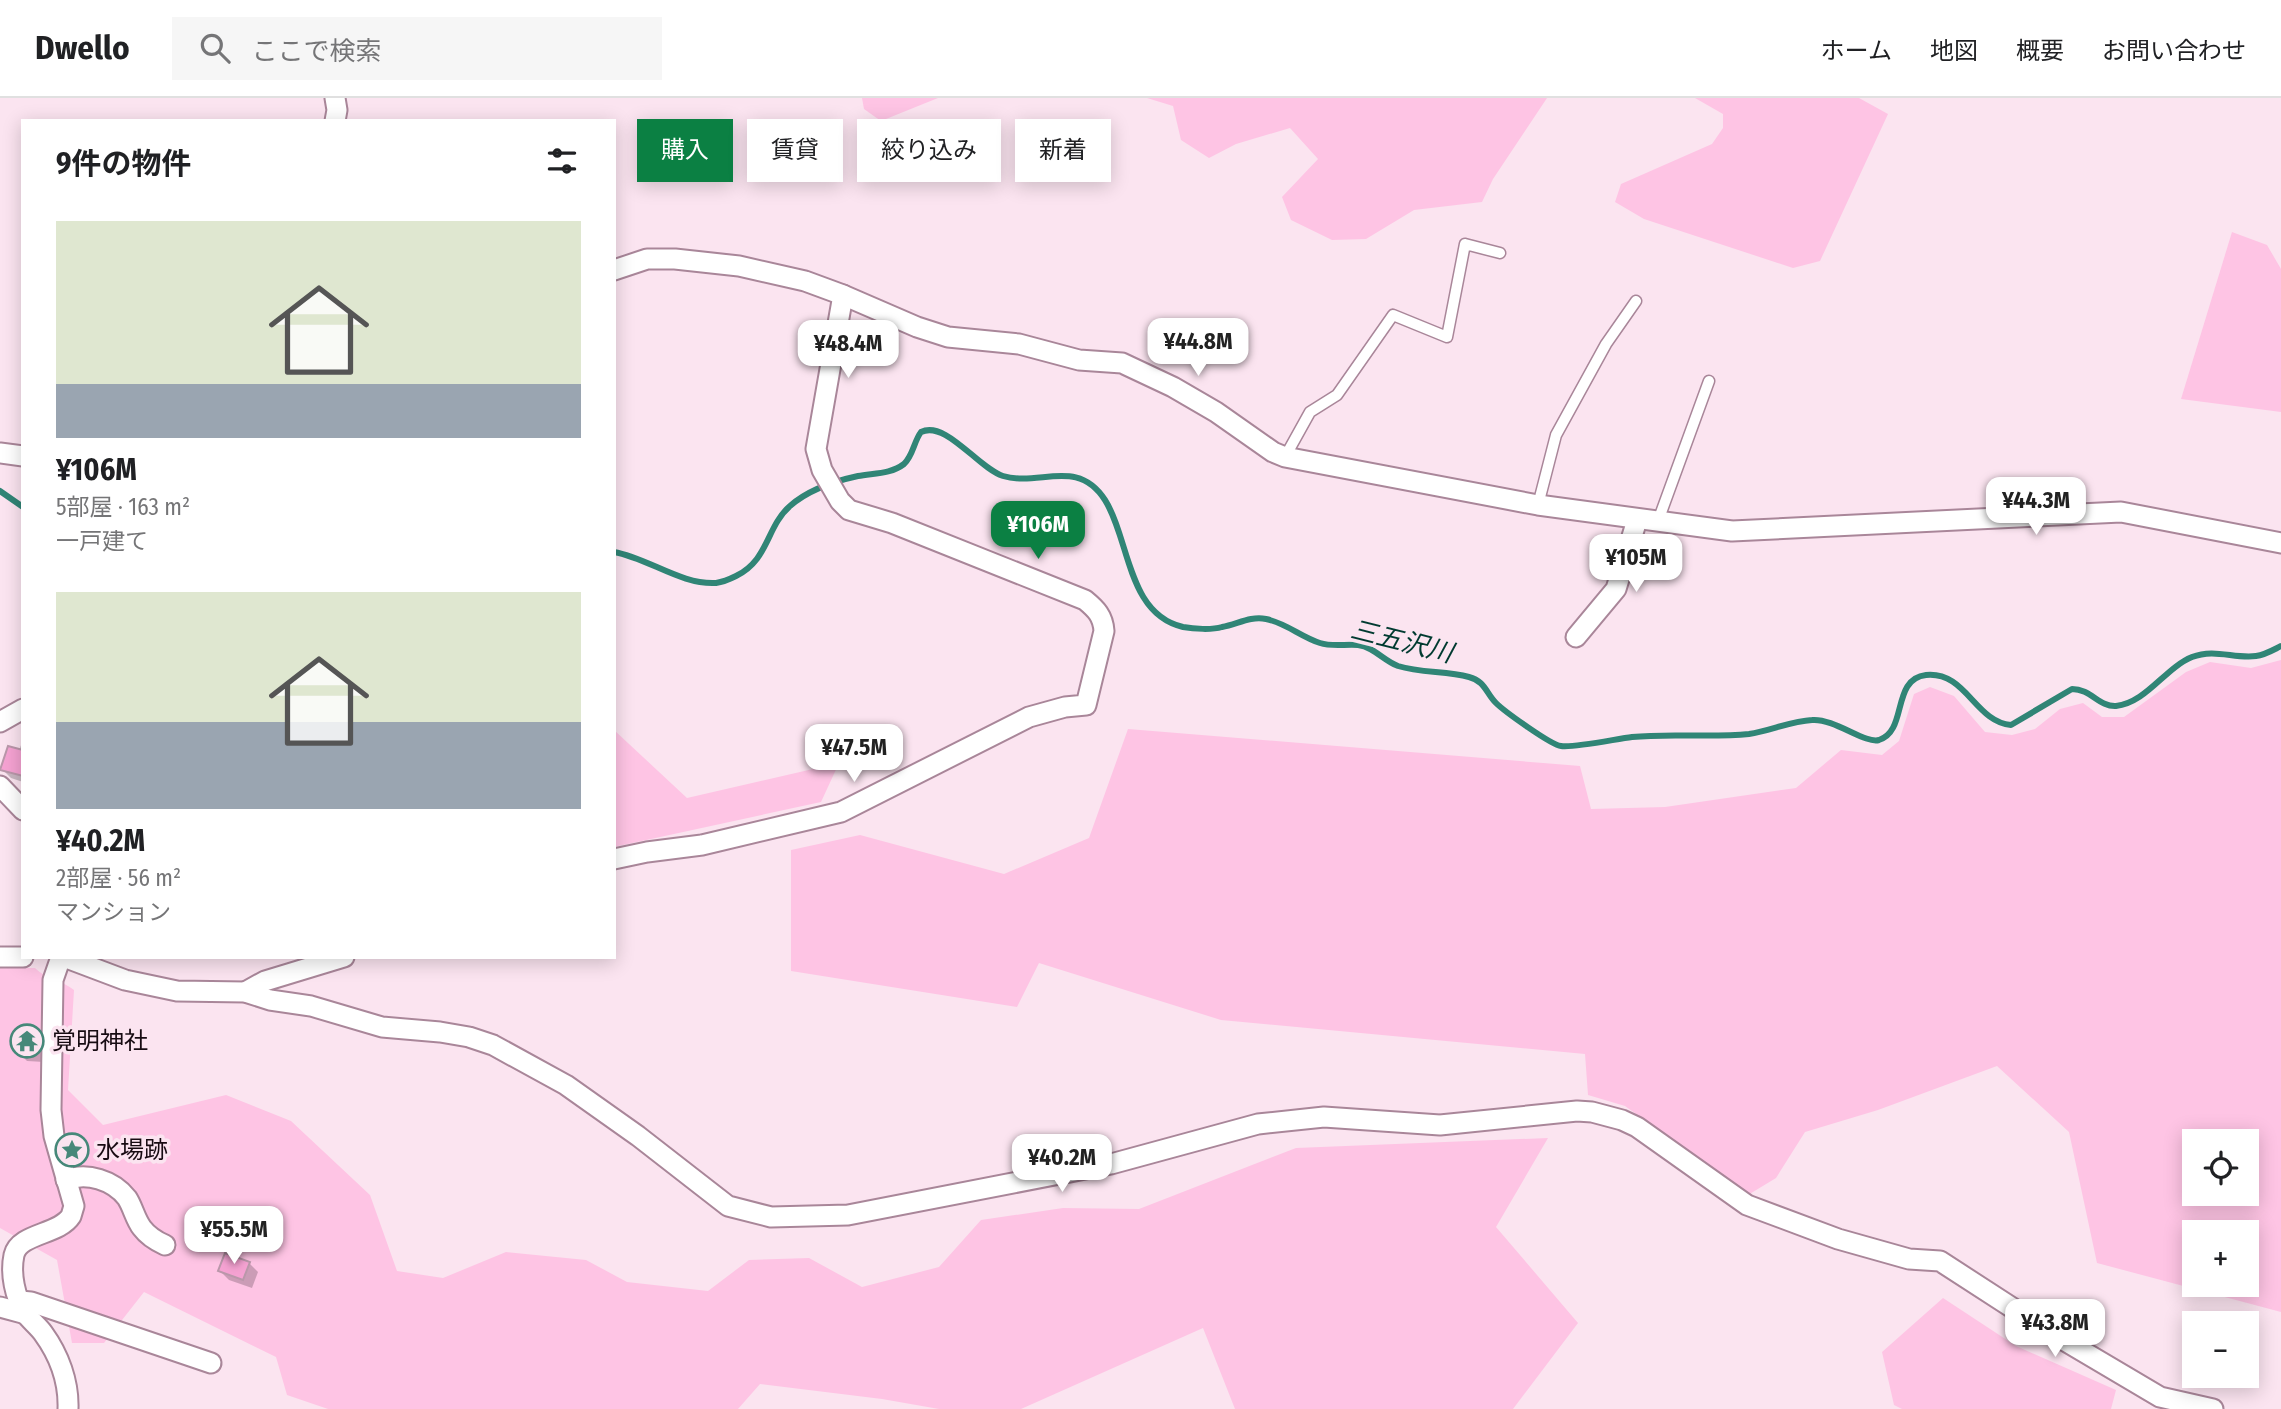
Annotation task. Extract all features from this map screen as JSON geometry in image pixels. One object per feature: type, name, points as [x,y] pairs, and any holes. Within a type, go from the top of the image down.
[{"type":"street","points":[[335,98],[335,119]]},
{"type":"street","points":[[616,269],[648,259],[701,262],[739,266],[805,281],[948,337],[1020,344],[1079,360],[1122,363],[1195,400],[1273,452],[1285,457],[1538,505],[1637,520],[1723,530],[1757,531],[2121,512],[2281,543]]},
{"type":"street","points":[[616,859],[702,845],[841,812],[1029,717],[1056,709],[1086,705],[1104,631],[1103,619],[1085,600],[891,523],[849,510],[837,496],[823,472],[816,449],[843,295]]},
{"type":"street","points":[[0,453],[21,456]]},
{"type":"street","points":[[1576,637],[1616,589],[1637,520]]},
{"type":"street","points":[[0,722],[21,710]]},
{"type":"street","points":[[0,786],[21,808]]},
{"type":"street","points":[[0,957],[21,957]]},
{"type":"street","points":[[61,959],[53,979],[50,1083],[54,1136],[74,1206],[71,1217],[61,1225],[22,1244],[14,1253],[13,1281],[23,1307],[57,1357],[67,1387],[68,1409]]},
{"type":"street","points":[[67,959],[125,980],[177,991],[245,992],[270,1000],[311,1006],[382,1027],[440,1032],[493,1045],[566,1084],[728,1206],[771,1217],[848,1215],[1111,1164],[1258,1124],[1324,1118],[1440,1125],[1531,1114],[1592,1112],[1637,1127],[1747,1205],[1838,1239],[1909,1259],[1940,1261],[2045,1329],[2160,1397],[2213,1409]]},
{"type":"street","points":[[245,992],[265,981],[337,959]]},
{"type":"street","points":[[66,1180],[75,1176],[93,1177],[119,1189],[145,1232],[165,1245]]},
{"type":"street","points":[[0,1307],[23,1307],[31,1302],[211,1363]]},
{"type":"lane","points":[[1285,457],[1310,412],[1337,395],[1393,315],[1447,337],[1465,244],[1500,253]]},
{"type":"lane","points":[[1538,505],[1556,435],[1606,344],[1636,300]]},
{"type":"lane","points":[[1658,521],[1709,381]]},
{"type":"shaded area","points":[[862,98],[938,98],[886,119],[878,119],[864,109]]},
{"type":"shaded area","points":[[1147,98],[1547,98],[1493,179],[1482,202],[1414,210],[1366,239],[1332,240],[1291,220],[1282,197],[1318,159],[1290,128],[1236,144],[1209,158],[1181,140],[1173,106]]},
{"type":"shaded area","points":[[1695,98],[1859,98],[1888,114],[1820,261],[1793,268],[1644,219],[1615,202],[1621,184],[1712,144],[1723,128],[1723,114]]},
{"type":"shaded area","points":[[2232,232],[2267,245],[2281,269],[2281,412],[2181,399]]},
{"type":"shaded area","points":[[2281,660],[2281,1312],[2225,1297],[2259,1297],[2259,1220],[2182,1220],[2182,1286],[2097,1263],[2069,1132],[1997,1066],[1878,1110],[1805,1132],[1776,1178],[1748,1195],[1625,1106],[1588,1095],[1585,1054],[1221,1020],[1039,963],[1017,1007],[791,971],[791,850],[860,835],[1004,874],[1089,838],[1128,729],[1580,766],[1591,809],[1665,807],[1796,788],[1841,750],[1882,755],[1899,741],[1914,694],[1930,687],[1954,696],[1985,732],[2012,735],[2035,729],[2060,709],[2083,703],[2102,717],[2124,717],[2186,672],[2210,662],[2251,668]]},
{"type":"shaded area","points":[[616,732],[687,798],[839,763],[821,802],[616,847]]},
{"type":"shaded area","points":[[0,968],[35,968],[74,990],[68,1090],[103,1125],[226,1095],[291,1121],[370,1195],[397,1271],[443,1278],[506,1252],[586,1260],[627,1282],[708,1291],[749,1260],[809,1258],[862,1287],[939,1267],[981,1220],[1063,1208],[1139,1209],[1296,1148],[1548,1138],[1496,1227],[1578,1323],[1513,1409],[1235,1409],[1203,1328],[1021,1409],[939,1409],[760,1384],[738,1409],[328,1409],[287,1395],[276,1357],[144,1292],[104,1343],[72,1343],[57,1260],[0,1228]]},
{"type":"shaded area","points":[[1943,1298],[2016,1346],[2116,1390],[2111,1409],[1902,1409],[1894,1405],[1882,1352]]},
{"type":"building","points":[[8,746],[21,749],[21,775],[0,770]]},
{"type":"building","name":"覚明神社","points":[[18,1028],[37,1029],[36,1054],[17,1053]]},
{"type":"building","points":[[225,1253],[250,1262],[243,1280],[218,1271]]},
{"type":"waterway","name":"三五沢川","points":[[616,552],[690,580],[716,583],[726,580],[747,569],[755,561],[782,514],[797,500],[831,483],[899,467],[909,457],[921,432],[931,430],[951,439],[1003,476],[1070,476],[1094,487],[1113,516],[1140,592],[1151,607],[1165,619],[1183,627],[1203,629],[1266,619],[1320,643],[1364,646],[1398,666],[1469,677],[1482,684],[1496,703],[1508,713],[1561,746],[1646,736],[1749,734],[1812,720],[1821,720],[1866,738],[1879,740],[1888,735],[1894,727],[1908,686],[1915,679],[1926,675],[1940,676],[1951,681],[1988,715],[2011,725],[2072,689],[2084,692],[2110,706],[2116,706],[2137,699],[2182,662],[2200,654],[2256,656],[2281,646]]},
{"type":"waterway","name":"三五沢川","points":[[0,491],[21,506]]},
{"type":"place","name":"覚明神社","points":[[27,1041]]},
{"type":"place","name":"水場跡","points":[[72,1150]]}]
